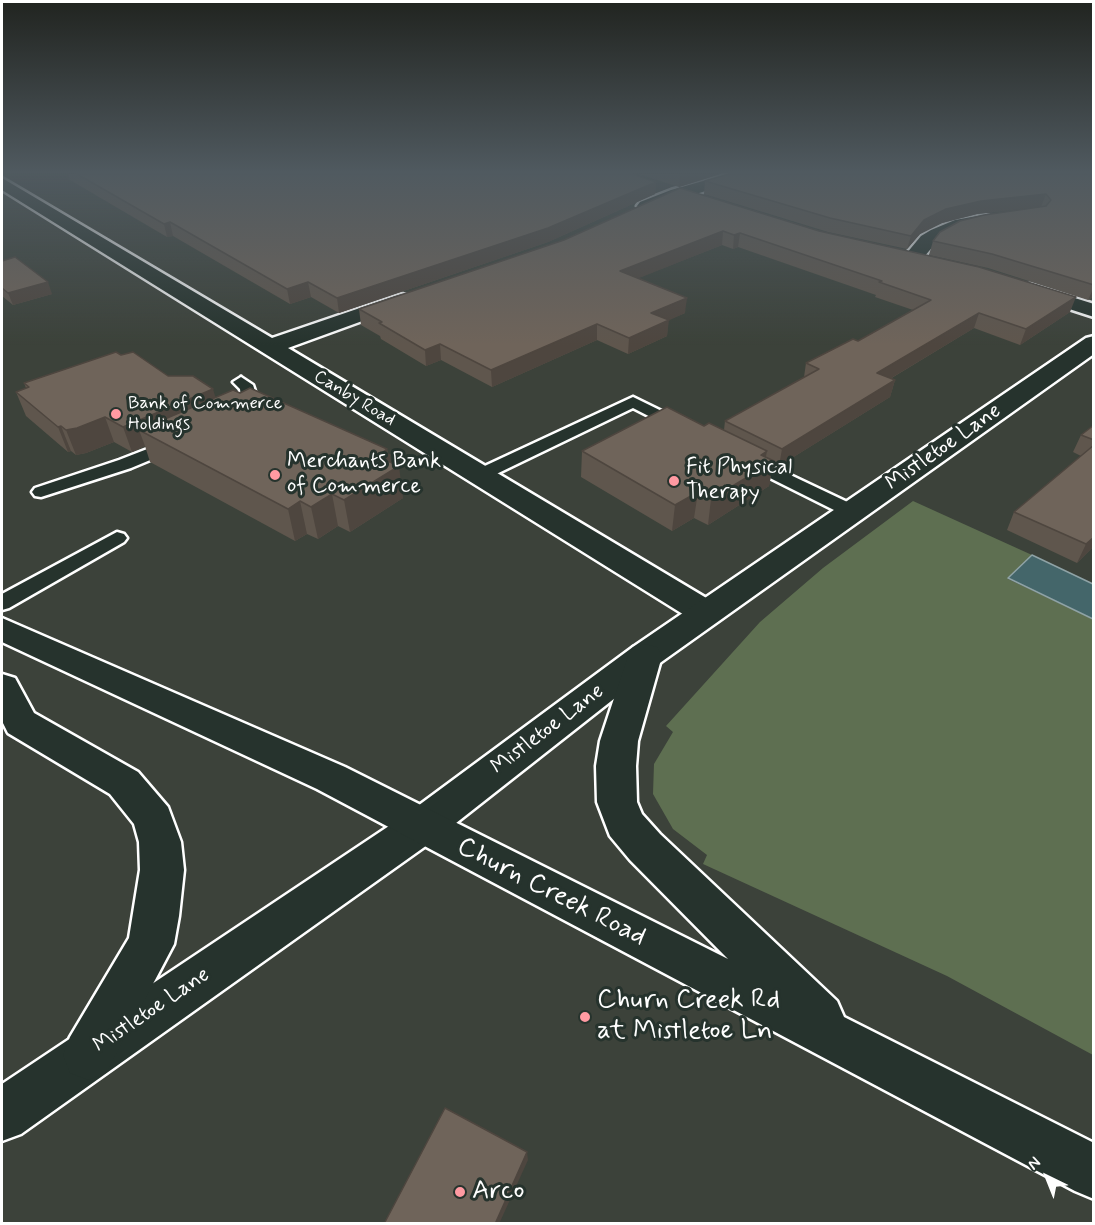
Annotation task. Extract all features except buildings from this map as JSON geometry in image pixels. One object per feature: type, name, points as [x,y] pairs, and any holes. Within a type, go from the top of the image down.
[{"type":"street","name":"Canby Road","points":[[80,231],[706,613]]},
{"type":"street","points":[[911,260],[928,240],[944,231]]},
{"type":"street","points":[[889,255],[931,264]]},
{"type":"street","points":[[1011,284],[1094,310]]},
{"type":"street","points":[[268,347],[417,295]]},
{"type":"street","name":"Mistletoe Lane","points":[[2,1115],[422,826],[645,656],[1094,343]]},
{"type":"street","name":"Churn Creek Road","points":[[2,629],[331,778],[1094,1172]]},
{"type":"street","points":[[645,656],[619,741],[616,766],[616,802],[625,824],[635,838],[844,1042]]},
{"type":"street","points":[[2,687],[21,723],[124,783],[140,799],[153,819],[160,842],[162,870],[152,944],[88,1055]]},
{"type":"lane","points":[[222,422],[247,407],[249,391],[241,382]]},
{"type":"lane","points":[[480,475],[633,402],[691,432]]},
{"type":"lane","points":[[41,492],[125,464],[185,438]]},
{"type":"lane","points":[[732,452],[853,512]]},
{"type":"lane","points":[[2,603],[117,538]]},
{"type":"green space","points":[[913,501],[1032,555],[1008,579],[1093,619],[1093,1055],[947,976],[703,864],[707,855],[673,829],[653,794],[654,764],[673,732],[666,726],[760,622],[823,568]]},
{"type":"water","points":[[1032,555],[1093,584],[1093,619],[1008,578]]},
{"type":"place","name":"Bank of Commerce Holdings","points":[[116,414]]},
{"type":"place","name":"Merchants Bank of Commerce","points":[[275,475]]},
{"type":"place","name":"Fit Physical Therapy","points":[[674,481]]},
{"type":"place","name":"Churn Creek Rd at Mistletoe Ln","points":[[585,1017]]},
{"type":"place","name":"Arco","points":[[460,1192]]}]
